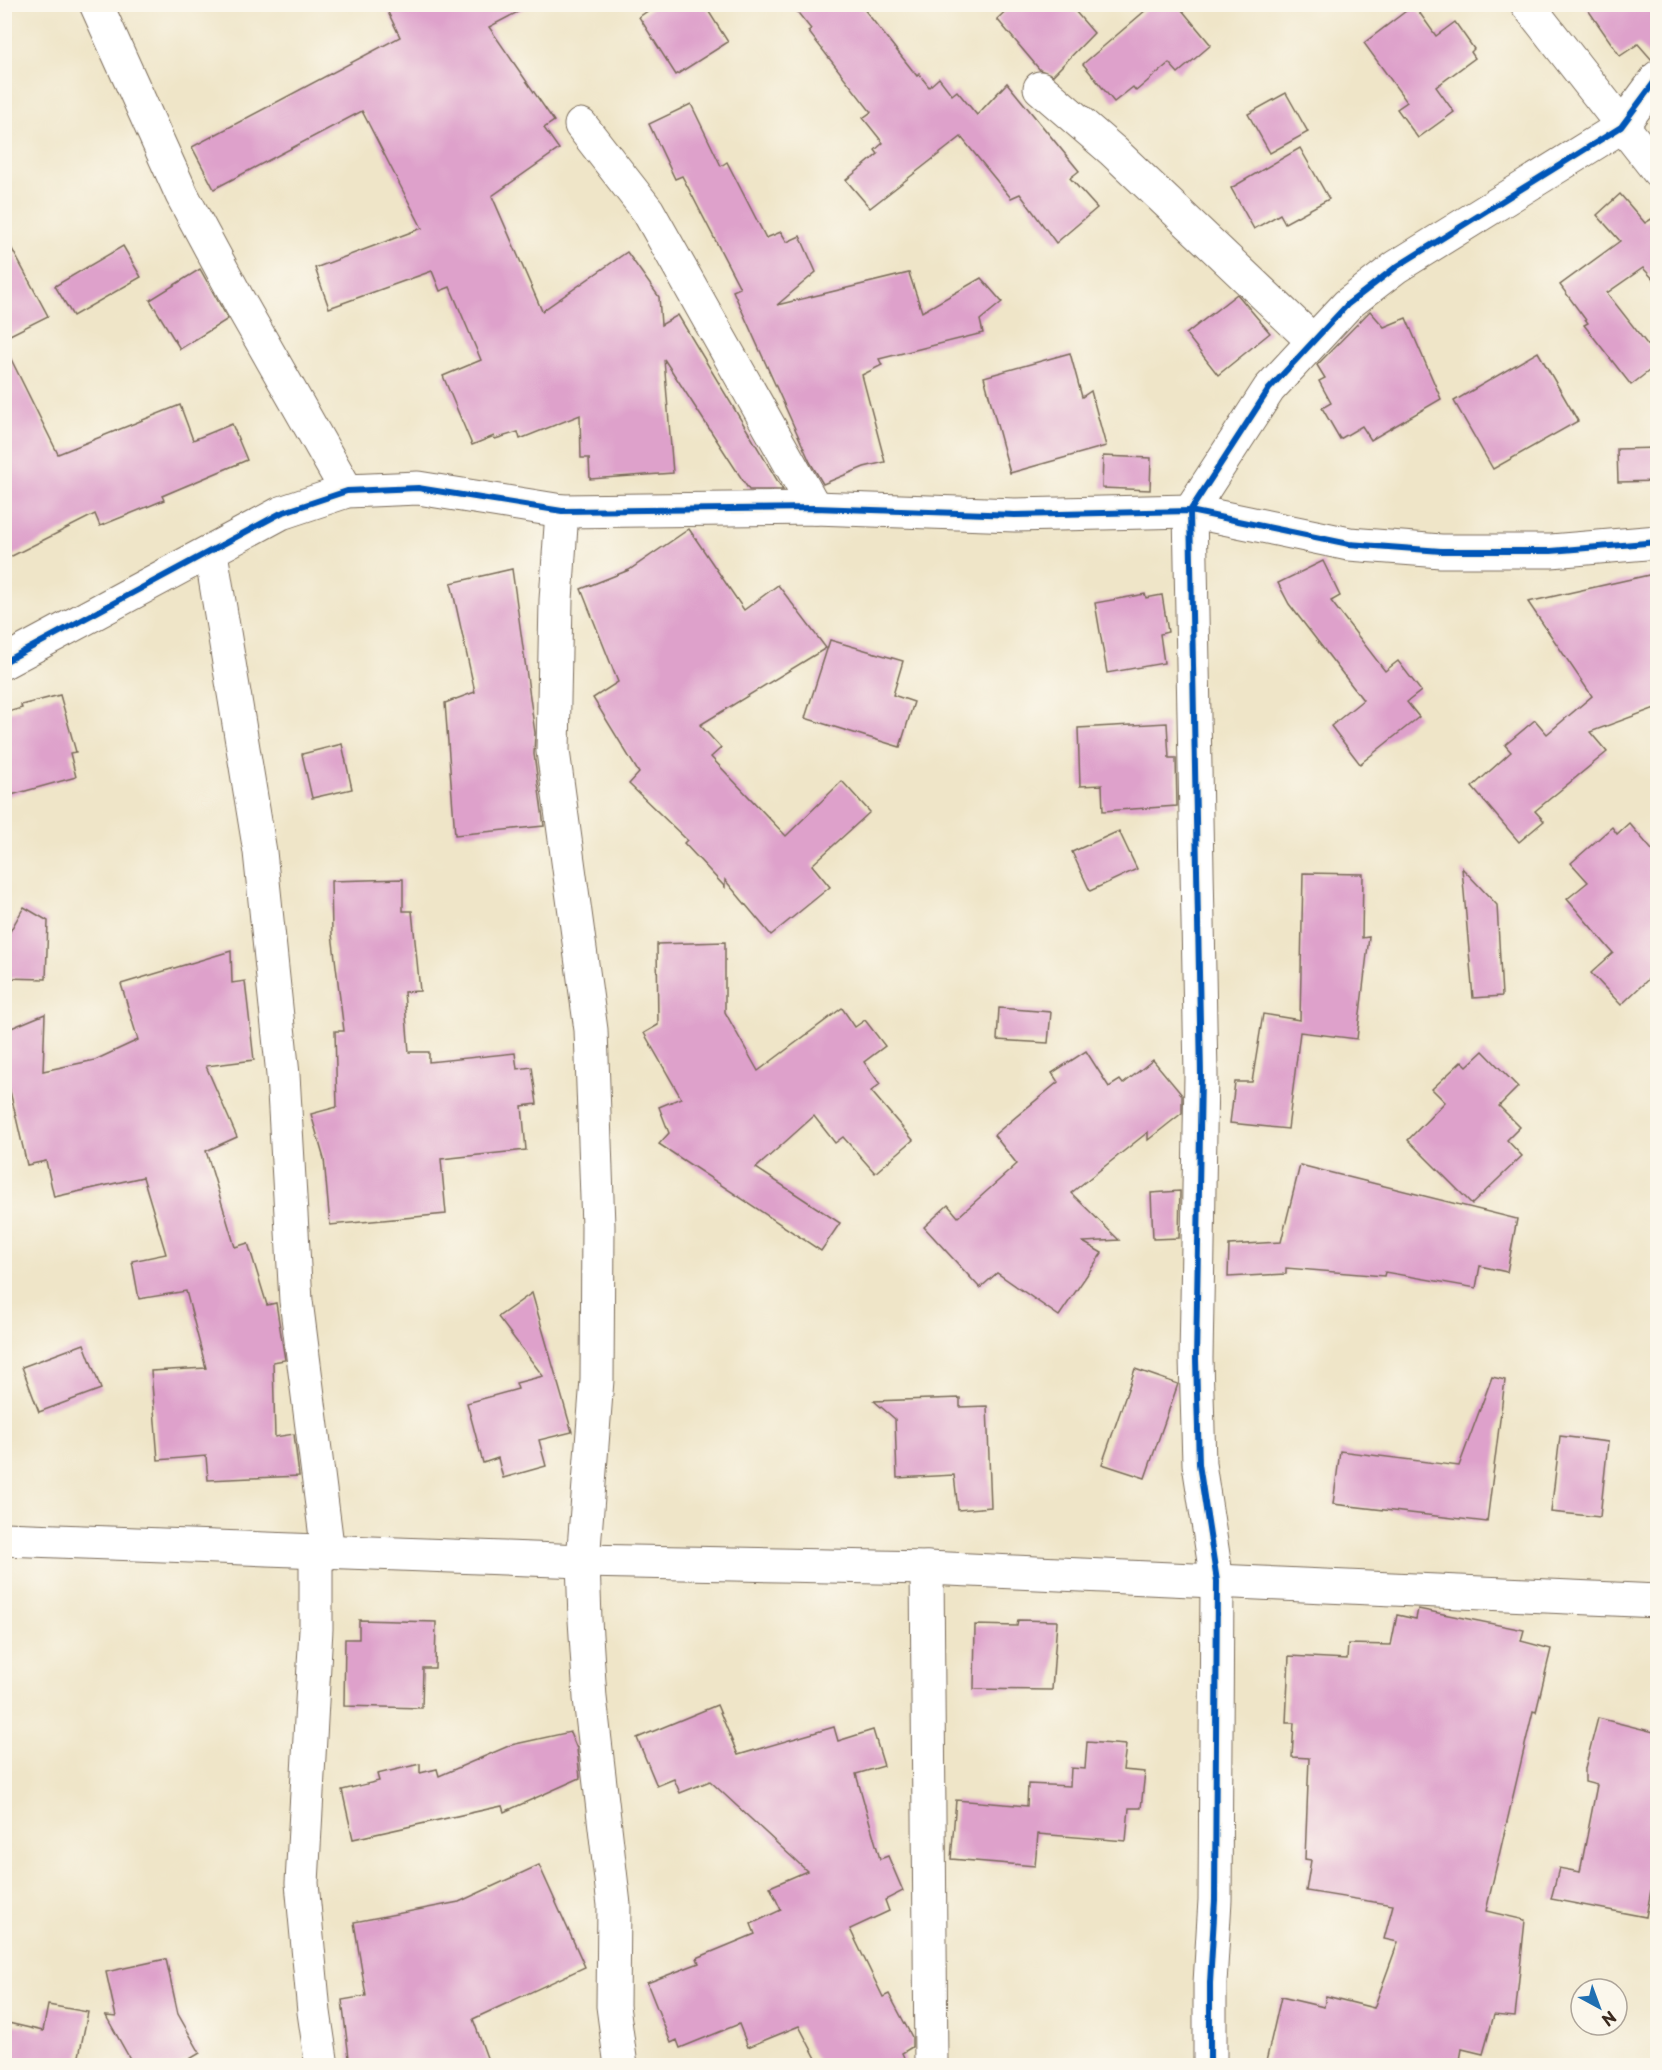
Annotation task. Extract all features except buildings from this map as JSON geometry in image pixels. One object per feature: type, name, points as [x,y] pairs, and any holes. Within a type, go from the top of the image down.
[{"type":"street","points":[[96,4],[182,195],[240,303],[347,491]]},
{"type":"street","points":[[1527,4],[1590,82],[1621,127],[1658,171]]},
{"type":"street","points":[[1210,2066],[1210,1983],[1215,1900],[1217,1581],[1200,1464],[1196,1359],[1201,1075],[1190,511],[1269,389],[1347,304],[1396,267],[1621,127],[1658,77]]},
{"type":"street","points":[[1040,88],[1113,151],[1312,340]]},
{"type":"street","points":[[581,125],[648,211],[815,508]]},
{"type":"street","points":[[4,662],[211,553],[281,513],[347,491],[418,488],[562,511],[815,508],[1016,515],[1190,511],[1350,544],[1441,551],[1551,550],[1658,542]]},
{"type":"street","points":[[562,511],[556,600],[553,751],[591,1030],[598,1226],[597,1380],[583,1561],[590,1698],[614,1905],[613,2006],[621,2066]]},
{"type":"street","points":[[211,553],[260,852],[283,1075],[296,1301],[322,1553],[302,1883],[314,2012],[322,2066]]},
{"type":"street","points":[[4,1539],[322,1553],[927,1568],[1658,1601]]},
{"type":"street","points":[[927,1568],[932,2066]]},
{"type":"cycle path","points":[[1210,2066],[1210,1983],[1215,1900],[1217,1581],[1199,1464],[1196,1359],[1201,1075],[1190,511],[1269,389],[1348,304],[1396,267],[1621,127],[1658,77]]},
{"type":"cycle path","points":[[4,662],[281,513],[347,491],[418,488],[562,511],[815,508],[1015,515],[1190,511],[1349,544],[1441,551],[1551,551],[1658,542]]}]
